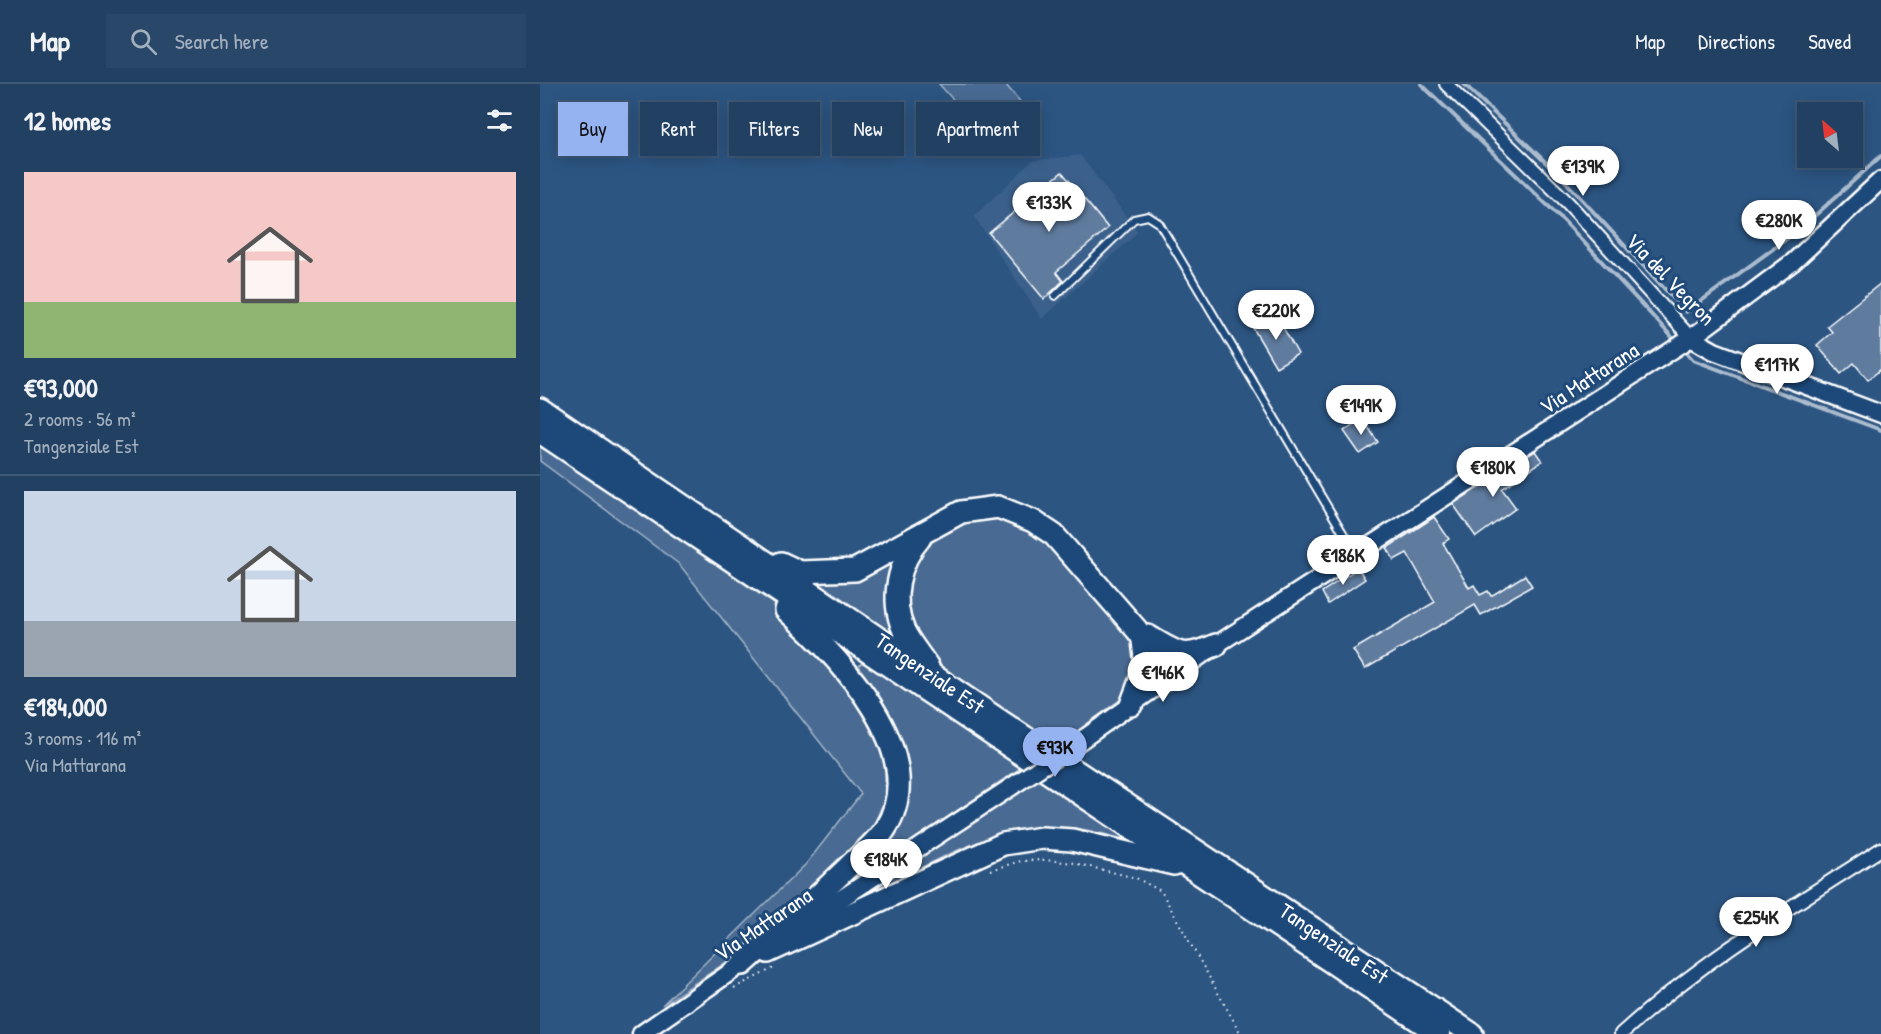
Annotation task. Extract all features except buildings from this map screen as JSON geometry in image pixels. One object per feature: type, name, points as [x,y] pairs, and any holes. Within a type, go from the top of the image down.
[{"type":"highway","name":"Tangenziale Est","points":[[540,409],[933,675],[1472,1034]]},
{"type":"highway","name":"Tangenziale Est","points":[[540,432],[1439,1034]]},
{"type":"highway","points":[[702,519],[800,572],[855,570],[961,512],[982,507],[999,507],[1033,521],[1054,535],[1137,630],[1157,658],[1176,673]]},
{"type":"highway","points":[[925,532],[904,560],[897,592],[898,611],[904,631],[933,675]]},
{"type":"highway","points":[[724,555],[815,636],[854,682],[885,730],[897,768],[892,813],[885,829],[746,972]]},
{"type":"highway","points":[[1137,630],[1169,650],[1190,655],[1216,645]]},
{"type":"highway","points":[[1131,705],[1146,665],[1144,642],[1137,630]]},
{"type":"highway","points":[[1169,650],[1176,673]]},
{"type":"highway","points":[[746,972],[1003,844],[1042,838],[1072,840],[1188,867]]},
{"type":"street","name":"Via del Vegron","points":[[1446,84],[1568,203],[1691,338],[1714,351],[1881,414]]},
{"type":"street","name":"Via Mattarana","points":[[641,1034],[746,972],[1216,645],[1691,338],[1793,262],[1881,180]]},
{"type":"street","points":[[1621,1034],[1661,997],[1752,932],[1881,849]]},
{"type":"lane","points":[[1055,296],[1134,219],[1148,216],[1159,223],[1357,556]]},
{"type":"path","points":[[986,871],[1021,861],[1044,860],[1074,863],[1136,878],[1161,891],[1241,1034]]},
{"type":"path","points":[[746,972],[781,965]]},
{"type":"shaded area","points":[[939,84],[1005,84],[1021,102],[955,102]]},
{"type":"shaded area","points":[[1080,155],[1138,232],[1042,319],[974,216],[1032,161]]},
{"type":"shaded area","points":[[540,444],[793,617],[848,681],[886,756],[884,801],[874,824],[850,855],[768,934],[662,1005],[806,864],[861,794],[679,564],[540,461]]},
{"type":"shaded area","points":[[992,514],[1040,533],[1141,650],[1126,695],[1056,747],[930,658],[913,636],[905,590],[924,541],[947,524]]},
{"type":"shaded area","points":[[894,559],[896,634],[890,635],[821,588],[822,580]]},
{"type":"shaded area","points":[[863,661],[1023,766],[821,902],[901,793],[860,676],[859,666]]},
{"type":"shaded area","points":[[1042,776],[1133,841],[1073,828],[1052,827],[1023,830],[967,846],[940,858],[837,914]]},
{"type":"waterway","points":[[1421,84],[1564,221],[1672,337]]},
{"type":"waterway","points":[[1464,84],[1564,180],[1686,312],[1799,230],[1881,156]]},
{"type":"waterway","points":[[1687,353],[1693,360],[1881,430]]}]
